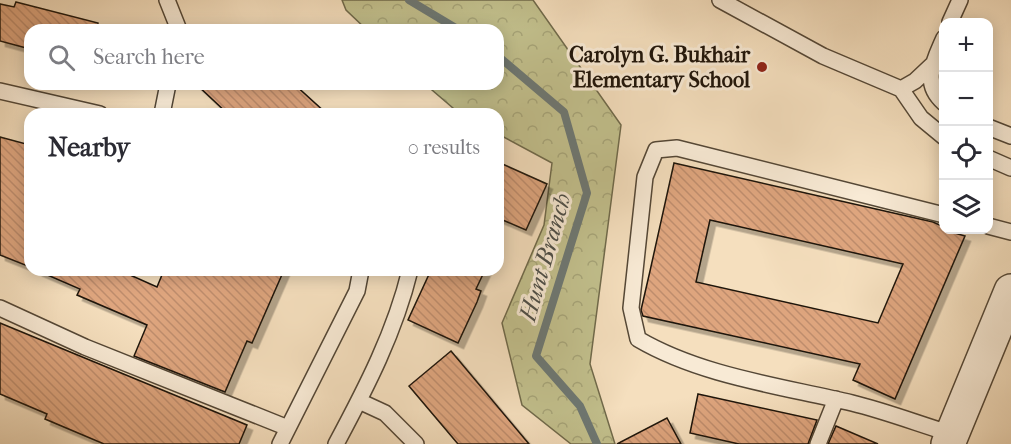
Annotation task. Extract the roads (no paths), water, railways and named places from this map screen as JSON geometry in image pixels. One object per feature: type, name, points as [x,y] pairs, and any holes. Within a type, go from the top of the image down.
[{"type":"street","points":[[950,439],[1011,291]]},
{"type":"lane","points":[[167,0],[177,24]]},
{"type":"lane","points":[[720,0],[823,56],[901,89],[921,118],[939,133]]},
{"type":"lane","points":[[952,18],[960,0]]},
{"type":"lane","points":[[939,49],[932,65],[930,81],[939,99]]},
{"type":"lane","points":[[901,89],[915,81],[932,65]]},
{"type":"lane","points":[[163,108],[167,90]]},
{"type":"lane","points":[[0,91],[74,108]]},
{"type":"lane","points":[[993,129],[1011,136]]},
{"type":"lane","points":[[939,214],[677,148],[656,150],[645,177],[631,308],[638,339],[665,355],[712,369],[836,399],[950,439]]},
{"type":"lane","points":[[993,160],[1011,168]]},
{"type":"lane","points":[[993,227],[1011,232]]},
{"type":"lane","points":[[280,444],[357,291],[360,276]]},
{"type":"lane","points":[[336,444],[359,401],[393,327],[408,276]]},
{"type":"lane","points":[[0,308],[85,347],[288,428]]},
{"type":"lane","points":[[818,444],[836,399]]},
{"type":"lane","points":[[359,401],[385,413],[416,444]]},
{"type":"waterway","name":"Hunt Branch","points":[[409,0],[449,24]]},
{"type":"waterway","name":"Hunt Branch","points":[[504,61],[564,112],[587,193],[536,356],[580,406],[597,444]]},
{"type":"place","name":"Carolyn G. Bukhair Elementary School","points":[[762,67]]}]
